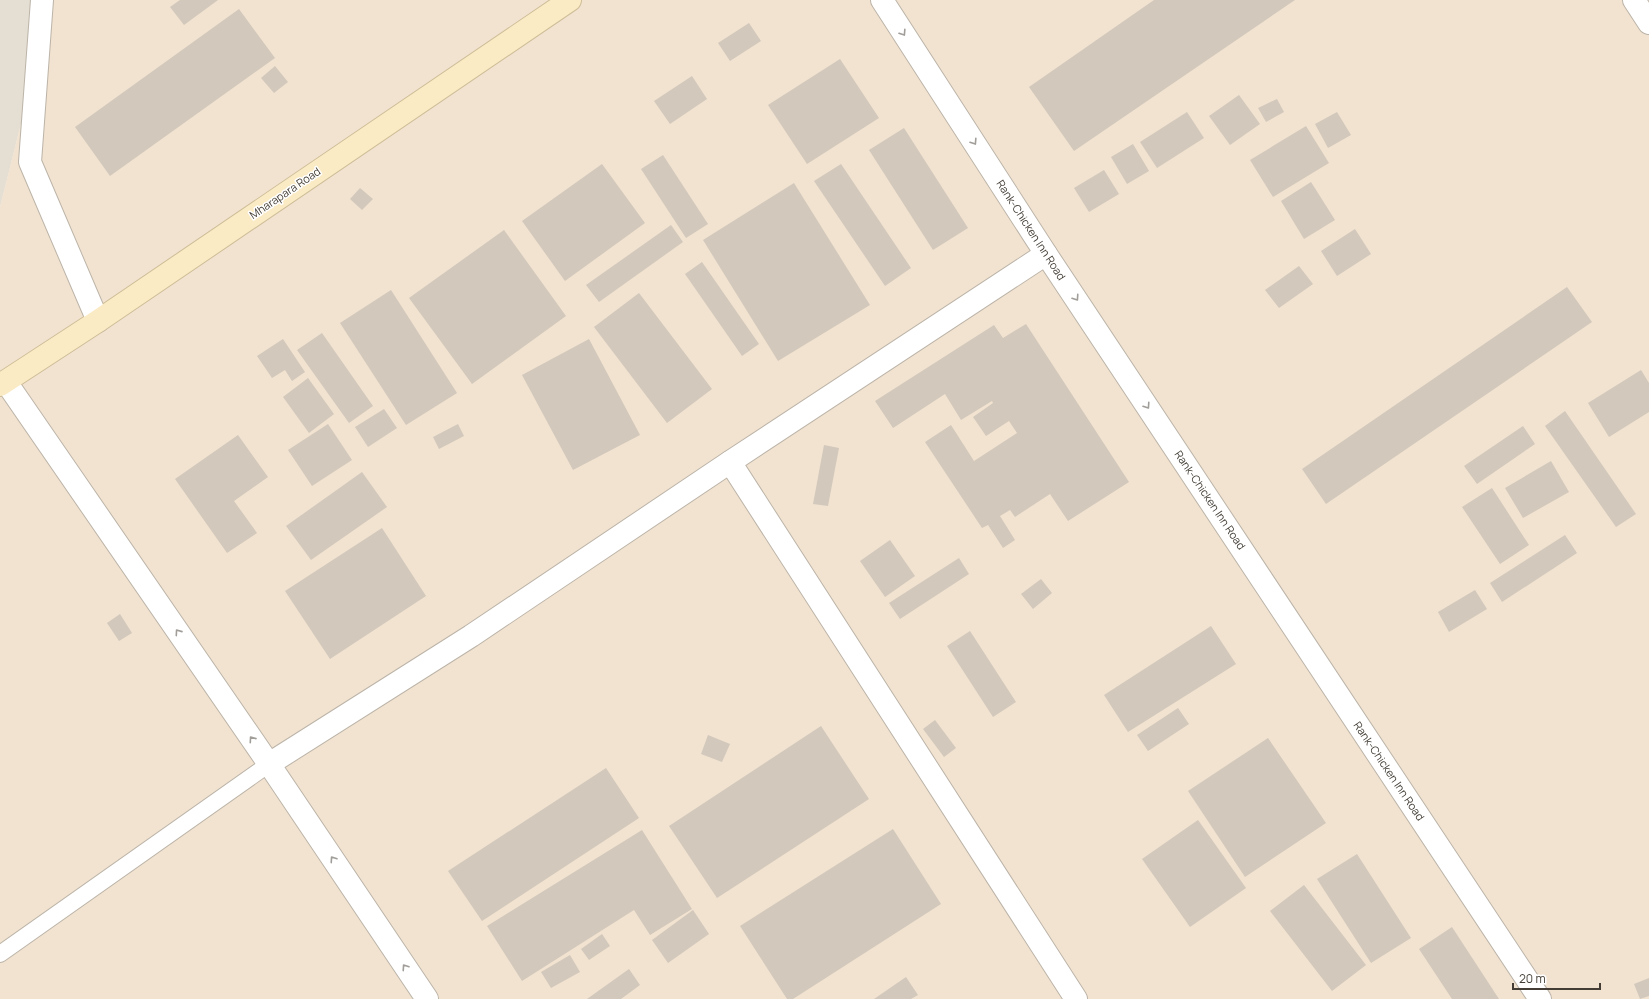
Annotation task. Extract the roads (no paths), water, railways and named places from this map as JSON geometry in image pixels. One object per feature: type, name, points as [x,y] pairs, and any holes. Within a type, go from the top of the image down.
[{"type":"main road","name":"Mharapara Road","points":[[3,383],[98,321],[570,0]]},
{"type":"street","points":[[42,0],[30,162],[98,321]]},
{"type":"street","name":"Rank-Chicken Inn Road","points":[[882,0],[1046,254],[1540,999]]},
{"type":"street","points":[[1634,0],[1649,23]]},
{"type":"street","points":[[269,764],[471,636],[730,462],[1046,254]]},
{"type":"street","points":[[3,383],[269,764],[427,999]]},
{"type":"street","points":[[730,462],[1076,999]]},
{"type":"lane","points":[[0,954],[269,764]]}]
